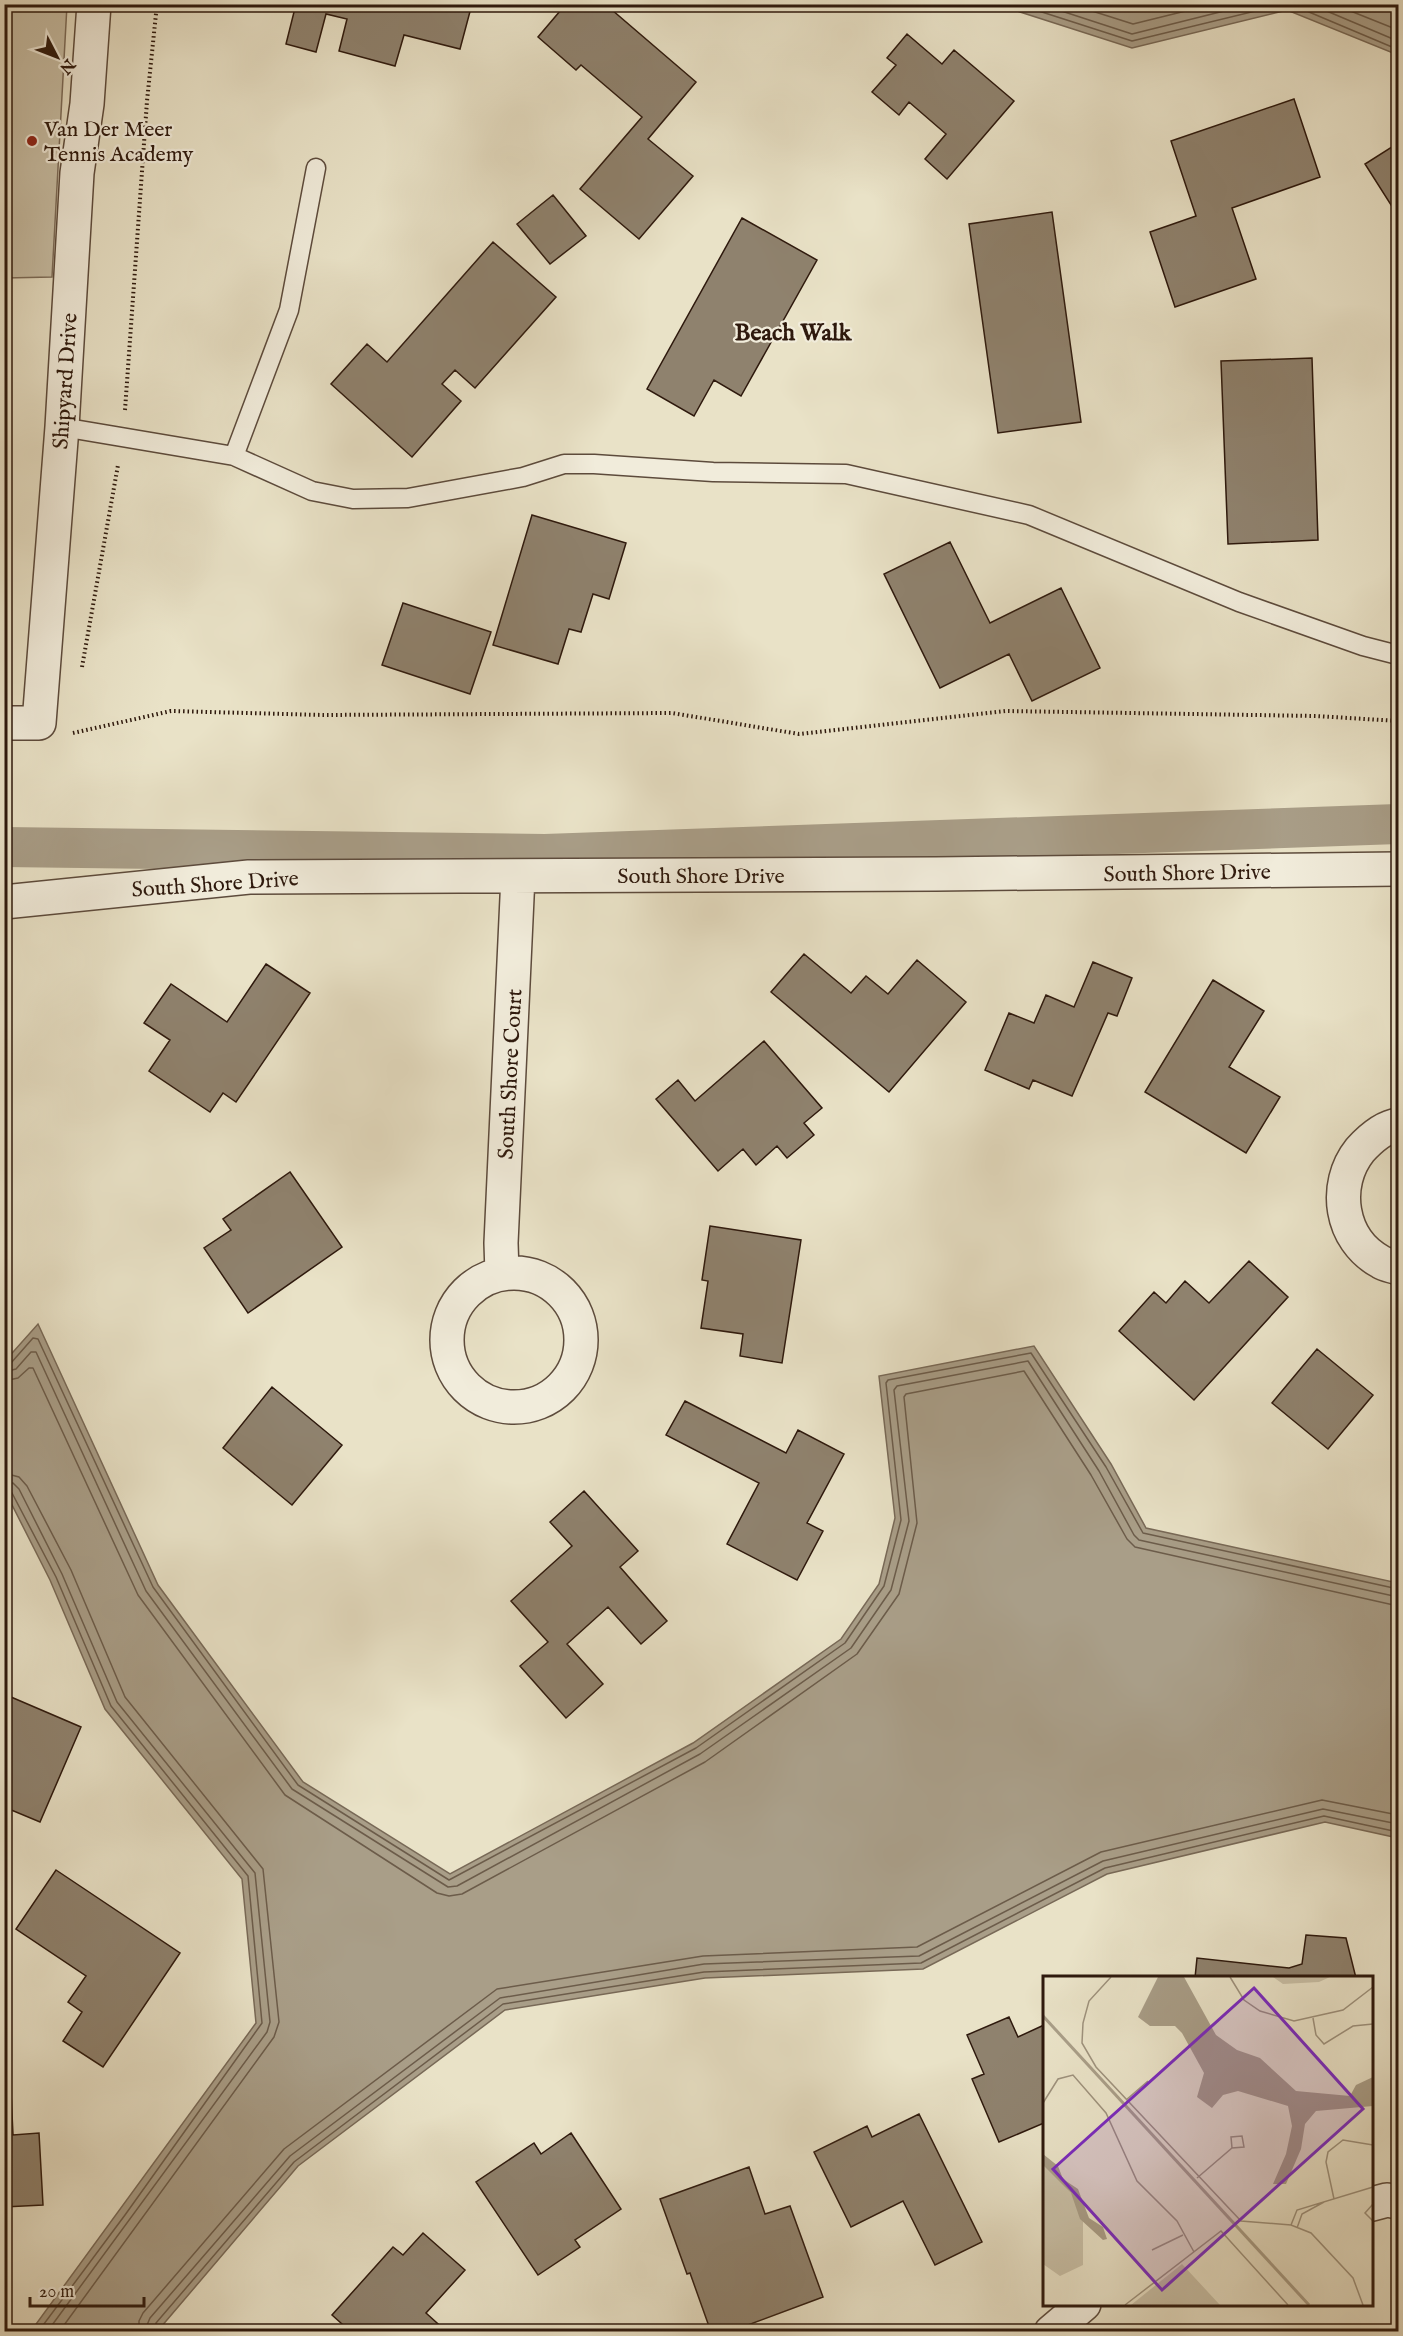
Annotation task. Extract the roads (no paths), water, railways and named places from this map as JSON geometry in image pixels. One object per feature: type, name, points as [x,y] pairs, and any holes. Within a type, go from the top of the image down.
[{"type":"street","name":"Shipyard Drive","points":[[4,723],[39,723],[62,427],[77,172],[87,104],[94,4]]},
{"type":"street","name":"South Shore Drive","points":[[4,902],[249,877],[1398,869]]},
{"type":"street","name":"South Shore Court","points":[[502,1273],[518,876]]},
{"type":"street","points":[[1398,1125],[1369,1139],[1351,1161],[1342,1189],[1345,1219],[1359,1244],[1381,1263],[1398,1268]]},
{"type":"street","points":[[502,1273],[529,1273],[553,1284],[571,1303],[581,1328],[580,1354],[569,1379],[550,1397],[525,1407],[499,1407],[475,1396],[457,1377],[447,1352],[447,1326],[458,1301],[477,1283],[502,1273]]},
{"type":"street","points":[[1373,2204],[1387,2200],[1398,2202]]},
{"type":"street","points":[[1051,2331],[1082,2306]]},
{"type":"lane","points":[[234,456],[289,310],[316,168]]},
{"type":"lane","points":[[62,427],[234,456],[312,491],[353,499],[408,498],[523,477],[564,464],[713,472],[846,474],[1029,515],[1239,602],[1398,656]]},
{"type":"water","points":[[1003,5],[1398,5],[1398,52],[1393,53],[1287,10],[1132,48]]},
{"type":"water","points":[[38,1324],[158,1585],[303,1782],[450,1874],[693,1743],[841,1639],[879,1584],[895,1518],[879,1376],[1034,1346],[1111,1464],[1146,1528],[1398,1583],[1398,1838],[1325,1822],[1107,1874],[923,1969],[705,1978],[505,2010],[298,2166],[161,2327],[162,2331],[31,2331],[256,2023],[242,1879],[105,1709],[50,1580],[5,1491],[5,1361]]},
{"type":"waterway","points":[[4,847],[545,854],[1398,824]]},
{"type":"place","name":"Van Der Meer Tennis Academy","points":[[32,141]]},
{"type":"district","name":"Beach Walk","points":[[793,332]]}]
